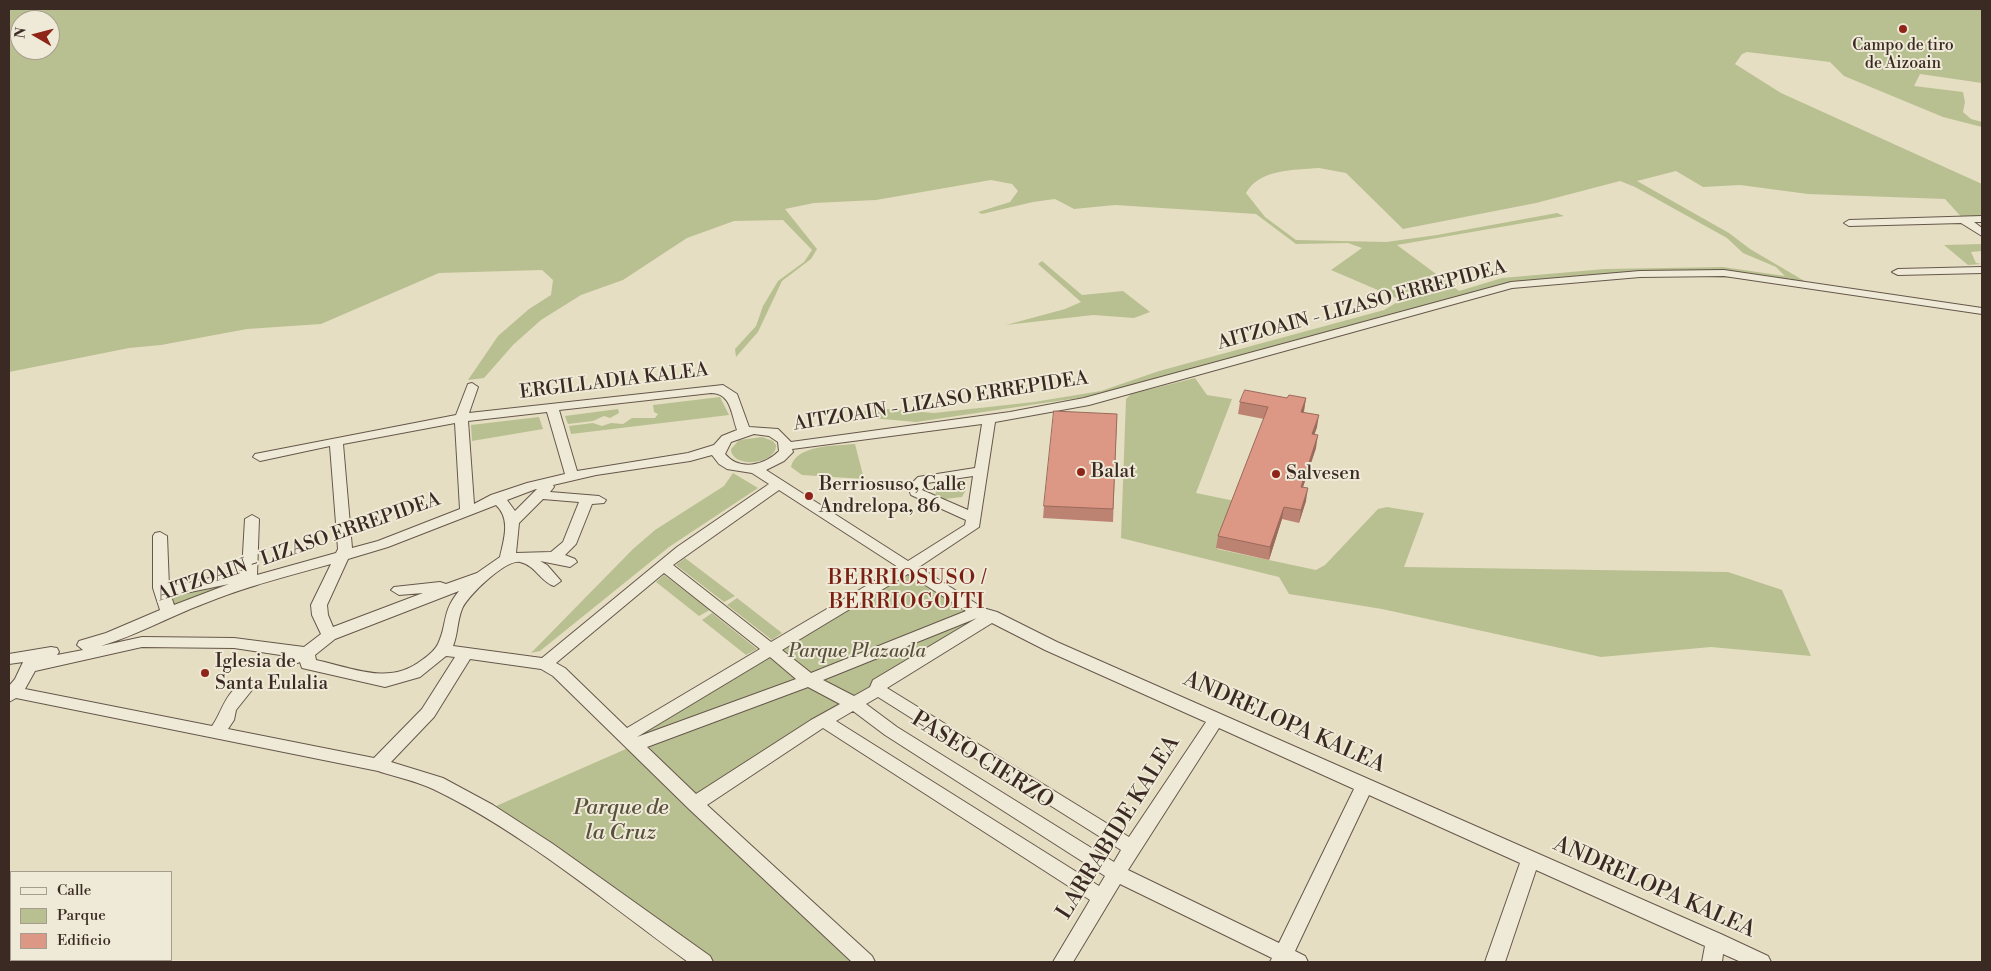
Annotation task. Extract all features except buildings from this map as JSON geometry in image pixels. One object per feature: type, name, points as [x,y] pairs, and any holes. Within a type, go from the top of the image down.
[{"type":"street","points":[[1849,223],[1982,219]]},
{"type":"street","points":[[1964,220],[1982,233]]},
{"type":"street","points":[[1898,272],[1982,270]]},
{"type":"street","name":"AITZOAIN - LIZASO ERREPIDEA","points":[[786,446],[989,418],[1085,402],[1452,299],[1511,285],[1640,274],[1724,273],[1982,311]]},
{"type":"street","points":[[467,509],[461,418],[472,387]]},
{"type":"street","name":"ERGILLADIA KALEA","points":[[260,457],[461,418],[723,389],[731,394],[744,431]]},
{"type":"street","points":[[552,408],[572,476]]},
{"type":"street","points":[[630,740],[770,650],[907,568],[972,522],[989,418]]},
{"type":"street","points":[[720,454],[728,438],[744,431],[772,432],[780,436],[786,446],[786,452],[774,462],[754,468]]},
{"type":"street","points":[[329,635],[320,615],[319,605],[343,556],[345,548],[336,441]]},
{"type":"street","name":"AITZOAIN - LIZASO ERREPIDEA","points":[[9,659],[32,661],[112,637],[249,579],[343,556],[383,544],[496,498],[554,480],[690,457],[720,454],[735,467],[754,468]]},
{"type":"street","name":"ANDRELOPA KALEA","points":[[754,468],[777,485],[907,568],[985,614],[1051,646],[1760,962]]},
{"type":"street","points":[[972,522],[916,492],[915,487],[923,480],[980,472]]},
{"type":"street","points":[[514,520],[554,480]]},
{"type":"street","points":[[545,664],[664,565],[777,485]]},
{"type":"street","points":[[541,495],[593,500],[569,544],[556,556]]},
{"type":"street","points":[[496,498],[507,506],[514,520],[507,559]]},
{"type":"street","points":[[164,593],[249,579],[252,519]]},
{"type":"street","points":[[160,536],[161,588],[169,614]]},
{"type":"street","points":[[307,653],[308,664],[385,681],[397,680],[422,667],[443,650],[449,634],[450,618],[460,598],[483,576],[507,559],[556,556],[570,562]]},
{"type":"street","points":[[522,557],[542,568],[554,581]]},
{"type":"street","name":"PASEO CIERZO","points":[[664,565],[809,680],[854,704],[891,731],[1116,873],[1287,960]]},
{"type":"street","points":[[284,663],[307,653],[329,635],[483,576]]},
{"type":"street","points":[[399,590],[456,586]]},
{"type":"street","points":[[630,740],[809,680],[985,614]]},
{"type":"street","points":[[695,804],[823,722],[878,690],[879,684],[985,614]]},
{"type":"street","points":[[11,694],[22,682],[32,661],[142,642],[234,643],[307,653]]},
{"type":"street","points":[[443,650],[545,664],[559,672],[695,804],[865,962]]},
{"type":"street","points":[[378,765],[428,713],[466,653]]},
{"type":"street","points":[[217,732],[226,720],[228,708],[244,690]]},
{"type":"street","name":"PASEO CIERZO","points":[[878,690],[1132,848]]},
{"type":"street","points":[[11,694],[217,732],[378,765],[438,784],[487,810],[602,887],[703,962]]},
{"type":"street","name":"LARRABIDE KALEA","points":[[1062,962],[1116,873],[1216,719]]},
{"type":"street","points":[[823,722],[829,724],[1102,898]]},
{"type":"street","points":[[1287,960],[1365,785]]},
{"type":"street","points":[[1496,962],[1530,859]]},
{"type":"street","points":[[1712,962],[1716,942]]},
{"type":"green space","points":[[9,9],[1982,9],[1982,83],[1920,74],[1914,86],[1963,92],[1965,102],[1963,112],[1971,119],[1982,122],[1982,127],[1943,117],[1844,76],[1830,62],[1747,52],[1742,54],[1735,64],[1781,93],[1982,184],[1982,219],[1964,220],[1945,199],[1808,194],[1740,185],[1703,187],[1676,171],[1637,181],[1729,233],[1750,249],[1813,286],[1735,278],[1640,274],[1558,280],[1465,296],[1125,391],[916,422],[849,416],[852,412],[888,409],[934,413],[1034,402],[1101,391],[1159,371],[1384,310],[1401,300],[1331,270],[1362,248],[1348,243],[1296,244],[1256,214],[1115,205],[1074,209],[1055,199],[982,214],[978,212],[1010,202],[1018,191],[1012,184],[991,180],[876,200],[814,203],[785,209],[817,249],[811,259],[782,281],[758,332],[736,357],[735,349],[756,326],[763,306],[778,281],[804,262],[812,250],[783,220],[734,221],[687,238],[623,280],[581,295],[541,320],[513,345],[484,378],[468,380],[498,336],[529,309],[551,295],[553,280],[542,270],[439,273],[321,324],[247,329],[161,345],[129,348],[9,372]],"holes":[[[1319,168],[1346,173],[1403,229],[1536,203],[1620,181],[1635,187],[1727,238],[1743,253],[1776,267],[1785,276],[1723,267],[1605,269],[1502,278],[1459,291],[1397,245],[1564,216],[1557,213],[1437,235],[1386,242],[1296,240],[1265,217],[1246,193],[1259,179],[1278,172]]]},
{"type":"green space","points":[[1982,244],[1982,251],[1971,252],[1976,263],[1982,264],[1968,265],[1944,245]]},
{"type":"green space","points":[[1042,261],[1082,295],[1123,291],[1150,312],[1134,318],[1093,315],[1006,325],[1065,309],[1081,302],[1038,264]]},
{"type":"green space","points":[[1195,378],[1207,395],[1232,399],[1196,493],[1235,501],[1217,549],[1316,570],[1325,565],[1378,509],[1387,507],[1424,513],[1404,567],[1728,572],[1782,590],[1811,656],[1711,647],[1601,657],[1382,609],[1289,594],[1279,577],[1121,538],[1126,399],[1131,394]]},
{"type":"green space","points":[[720,397],[729,415],[571,434],[569,426],[593,423],[602,426],[611,423],[623,424],[632,418],[655,418],[658,414],[654,412],[653,405]]},
{"type":"green space","points":[[618,409],[619,413],[610,418],[604,416],[593,421],[568,424],[565,416]]},
{"type":"green space","points":[[539,417],[543,429],[472,441],[471,425]]},
{"type":"green space","points":[[762,437],[773,441],[776,445],[774,452],[769,457],[754,462],[746,462],[738,460],[733,455],[731,449],[739,440]]},
{"type":"green space","points":[[855,444],[864,479],[802,475],[791,467],[794,459],[809,450],[828,446]]},
{"type":"green space","points":[[733,473],[758,488],[669,547],[540,651],[531,653],[633,549],[655,530],[724,486]]},
{"type":"green space","points":[[950,481],[964,486],[966,490],[962,497],[945,499],[936,495],[935,487]]},
{"type":"green space","points":[[685,558],[735,596],[724,602],[676,565]]},
{"type":"green space","points":[[907,568],[992,616],[880,693],[695,804],[864,962],[703,962],[487,810],[635,745],[626,736]]},
{"type":"green space","points":[[664,575],[710,610],[699,616],[656,582]]},
{"type":"green space","points":[[238,581],[176,605],[173,604],[172,596],[174,594]]},
{"type":"green space","points":[[737,598],[782,633],[772,640],[727,605]]},
{"type":"green space","points":[[712,613],[757,649],[746,655],[702,620]]},
{"type":"place","name":"Campo de tiro de Aizoain","points":[[1903,29]]},
{"type":"place","name":"Balat","points":[[1081,472]]},
{"type":"place","name":"Salvesen","points":[[1276,474]]},
{"type":"place","name":"Berriosuso, Calle Andrelopa, 86","points":[[809,496]]},
{"type":"place","name":"Iglesia de Santa Eulalia","points":[[205,673]]},
{"type":"district","name":"BERRIOSUSO / BERRIOGOITI","points":[[907,591]]},
{"type":"park label","name":"Parque Plazaola","points":[[857,652]]},
{"type":"park label","name":"Parque de la Cruz","points":[[621,822]]}]
